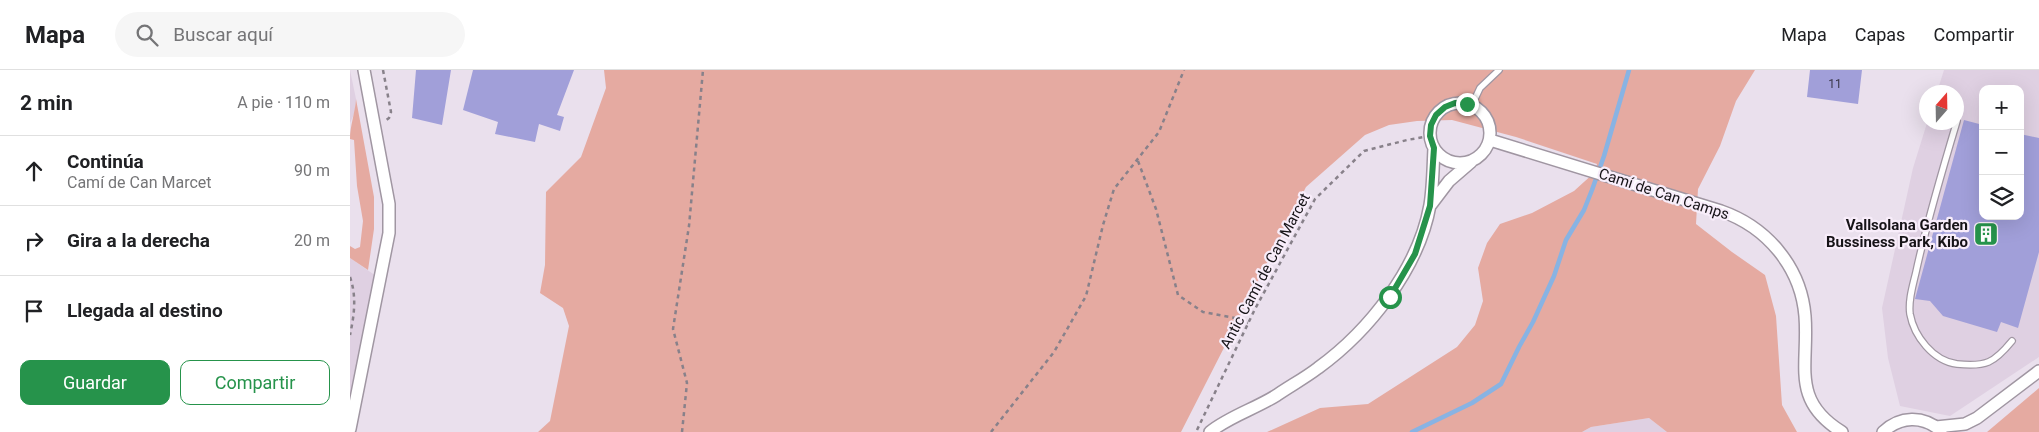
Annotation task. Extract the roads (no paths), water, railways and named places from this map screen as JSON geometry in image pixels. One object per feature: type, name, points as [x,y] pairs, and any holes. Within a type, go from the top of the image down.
[{"type":"street","points":[[350,429],[389,232],[389,204],[364,70]]},
{"type":"street","points":[[1210,432],[1220,424],[1269,400],[1319,368],[1362,330],[1390,297],[1415,254],[1430,206],[1434,148],[1430,136],[1433,120],[1445,107],[1455,103],[1472,105],[1487,120],[1490,128],[1490,140],[1483,152],[1456,174],[1430,206]]},
{"type":"street","name":"Camí de Can Camps","points":[[1490,140],[1721,211],[1750,225],[1764,235],[1790,267],[1802,296],[1806,333],[1804,373],[1807,390],[1820,414],[1832,426],[1842,432]]},
{"type":"street","points":[[1434,148],[1442,157],[1449,161],[1461,163],[1472,161]]},
{"type":"street","points":[[1964,432],[1977,418],[2039,371]]},
{"type":"street","points":[[1883,432],[1893,424],[1907,420],[1922,420],[1939,429],[1965,424],[1977,418]]},
{"type":"lane","points":[[1472,105],[1480,88],[1499,70]]},
{"type":"lane","points":[[1954,130],[1918,263],[1910,312],[1913,328],[1932,352],[1952,363],[1970,365],[1989,363],[1999,356],[2012,340]]},
{"type":"waterway","points":[[1412,432],[1472,403],[1501,384],[1554,276],[1566,240],[1584,210],[1604,156],[1629,70]]},
{"type":"place","name":"Vallsolana Garden Bussiness Park, Kibo","points":[[1986,234]]}]
